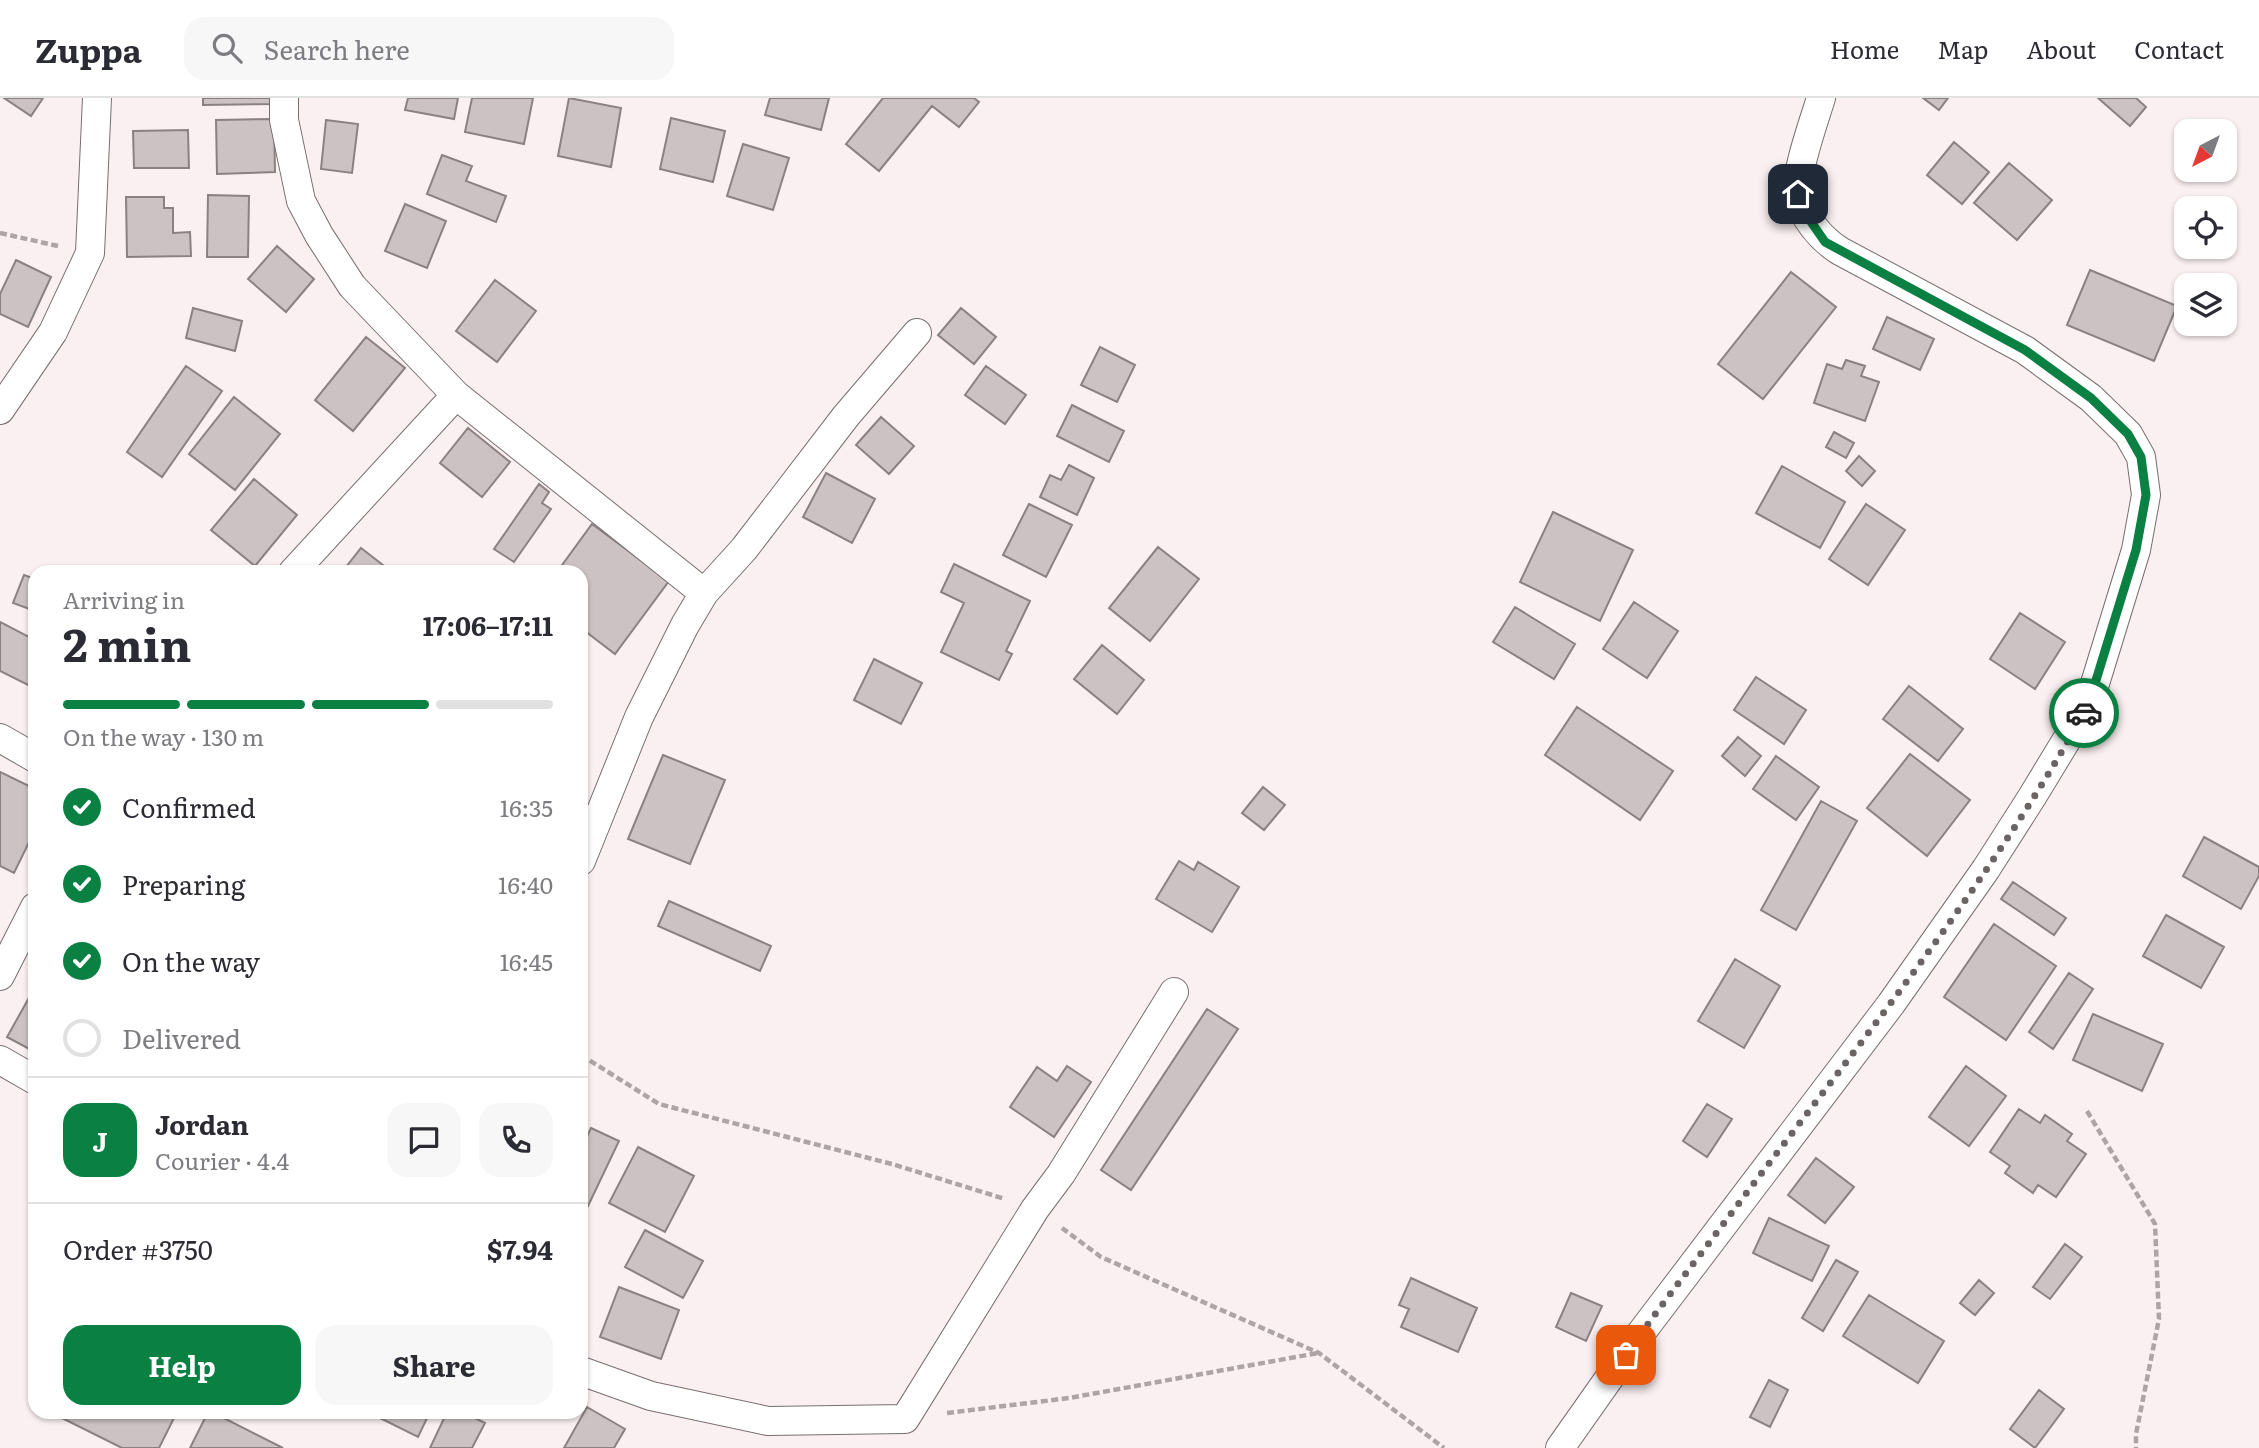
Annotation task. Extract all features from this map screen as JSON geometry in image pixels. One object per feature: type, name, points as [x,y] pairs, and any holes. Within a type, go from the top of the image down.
[{"type":"street","points":[[0,410],[53,332],[90,253],[97,98]]},
{"type":"street","points":[[285,98],[284,120],[301,201],[352,286],[456,395],[704,593]]},
{"type":"street","points":[[1560,1448],[1641,1333],[1891,1004],[1986,869],[2089,703],[2136,550],[2146,495],[2141,457],[2128,434],[2091,398],[2025,350],[1825,242],[1807,216],[1798,194],[1801,169],[1821,98]]},
{"type":"street","points":[[588,844],[639,717],[704,593],[744,549],[846,416],[917,333]]},
{"type":"street","points":[[299,565],[456,395]]},
{"type":"street","points":[[0,738],[28,754]]},
{"type":"street","points":[[0,976],[28,921]]},
{"type":"street","points":[[588,1374],[651,1396],[768,1421],[905,1419],[1174,992]]},
{"type":"street","points":[[0,1060],[28,1076]]},
{"type":"path","points":[[0,233],[90,253]]},
{"type":"path","points":[[2087,1111],[2155,1224],[2159,1319],[2136,1434],[2136,1448]]},
{"type":"path","points":[[905,1419],[1069,1398],[1319,1353]]},
{"type":"building","points":[[4,98],[43,98],[31,116]]},
{"type":"building","points":[[203,98],[274,98],[275,104],[203,105]]},
{"type":"building","points":[[408,98],[458,98],[454,119],[405,110]]},
{"type":"building","points":[[472,98],[533,98],[524,144],[465,132]]},
{"type":"building","points":[[569,98],[621,108],[611,167],[558,156]]},
{"type":"building","points":[[770,98],[829,98],[821,130],[765,115]]},
{"type":"building","points":[[883,98],[974,98],[979,102],[959,127],[932,106],[879,171],[846,144]]},
{"type":"building","points":[[1923,98],[1948,98],[1939,110]]},
{"type":"building","points":[[2098,98],[2136,98],[2146,107],[2130,126]]},
{"type":"building","points":[[671,118],[725,131],[713,182],[660,169]]},
{"type":"building","points":[[274,119],[275,172],[217,174],[216,120]]},
{"type":"building","points":[[326,120],[358,124],[352,173],[321,169]]},
{"type":"building","points":[[188,130],[189,168],[134,168],[133,131]]},
{"type":"building","points":[[1954,142],[1989,172],[1962,204],[1927,175]]},
{"type":"building","points":[[743,144],[789,158],[773,210],[727,196]]},
{"type":"building","points":[[442,155],[472,166],[466,181],[506,196],[496,222],[427,194]]},
{"type":"building","points":[[2009,163],[2052,200],[2017,240],[1974,203]]},
{"type":"building","points":[[208,195],[249,196],[248,257],[207,257]]},
{"type":"building","points":[[126,197],[164,197],[164,208],[173,208],[173,233],[190,232],[191,256],[127,257]]},
{"type":"building","points":[[405,204],[446,221],[427,268],[385,251]]},
{"type":"building","points":[[277,246],[314,279],[286,312],[248,279]]},
{"type":"building","points":[[16,260],[51,277],[28,327],[0,314],[0,294]]},
{"type":"building","points":[[2090,270],[2174,305],[2174,313],[2154,361],[2067,325]]},
{"type":"building","points":[[1791,272],[1836,307],[1763,399],[1718,364]]},
{"type":"building","points":[[495,280],[536,311],[497,362],[456,331]]},
{"type":"building","points":[[193,308],[242,321],[235,351],[186,338]]},
{"type":"building","points":[[961,308],[996,337],[974,364],[938,335]]},
{"type":"building","points":[[1887,317],[1934,339],[1920,370],[1873,349]]},
{"type":"building","points":[[366,337],[405,368],[353,431],[315,400]]},
{"type":"building","points":[[1100,347],[1135,365],[1117,402],[1081,385]]},
{"type":"building","points":[[1846,360],[1865,366],[1861,376],[1879,382],[1865,421],[1814,403],[1827,364],[1842,369]]},
{"type":"building","points":[[186,366],[222,391],[162,477],[127,452]]},
{"type":"building","points":[[986,366],[1026,395],[1005,424],[965,395]]},
{"type":"building","points":[[234,397],[280,434],[235,490],[189,454]]},
{"type":"building","points":[[1072,405],[1124,431],[1109,462],[1057,436]]},
{"type":"building","points":[[881,417],[914,446],[889,474],[856,445]]},
{"type":"building","points":[[468,428],[510,462],[482,497],[440,463]]},
{"type":"building","points":[[1834,432],[1854,443],[1846,458],[1826,447]]},
{"type":"building","points":[[1859,456],[1875,471],[1862,486],[1846,471]]},
{"type":"building","points":[[1069,465],[1094,478],[1077,515],[1040,497],[1050,475],[1061,480]]},
{"type":"building","points":[[1782,466],[1845,502],[1820,548],[1756,513]]},
{"type":"building","points":[[826,473],[875,499],[852,543],[803,517]]},
{"type":"building","points":[[254,479],[297,515],[256,565],[211,530]]},
{"type":"building","points":[[539,484],[549,492],[542,503],[551,509],[514,562],[494,549]]},
{"type":"building","points":[[1029,504],[1072,525],[1046,577],[1003,555]]},
{"type":"building","points":[[1866,504],[1905,530],[1868,585],[1829,559]]},
{"type":"building","points":[[1553,512],[1633,550],[1600,621],[1520,582]]},
{"type":"building","points":[[592,524],[669,581],[615,654],[588,633],[588,565],[562,565]]},
{"type":"building","points":[[1158,547],[1199,579],[1150,641],[1109,608]]},
{"type":"building","points":[[361,548],[383,565],[348,565]]},
{"type":"building","points":[[954,564],[1030,601],[1006,651],[1012,654],[999,680],[941,652],[964,603],[941,592]]},
{"type":"building","points":[[24,575],[28,576],[28,608],[13,603]]},
{"type":"building","points":[[1634,602],[1678,631],[1647,678],[1603,649]]},
{"type":"building","points":[[1515,607],[1575,644],[1554,679],[1493,642]]},
{"type":"building","points":[[2020,613],[2065,642],[2035,689],[1990,659]]},
{"type":"building","points":[[0,622],[28,636],[28,685],[0,671]]},
{"type":"building","points":[[1102,645],[1144,680],[1117,714],[1074,679]]},
{"type":"building","points":[[874,659],[922,683],[901,724],[854,700]]},
{"type":"building","points":[[1756,677],[1806,710],[1784,744],[1734,710]]},
{"type":"building","points":[[1909,686],[1963,729],[1938,761],[1883,719]]},
{"type":"building","points":[[1577,707],[1673,771],[1640,820],[1545,755]]},
{"type":"building","points":[[1738,737],[1761,756],[1745,776],[1722,756]]},
{"type":"building","points":[[1910,754],[1970,800],[1927,856],[1867,808]]},
{"type":"building","points":[[663,755],[725,780],[690,864],[628,839]]},
{"type":"building","points":[[1776,756],[1819,787],[1796,820],[1753,789]]},
{"type":"building","points":[[0,772],[28,786],[28,844],[14,873],[0,866]]},
{"type":"building","points":[[1263,787],[1285,805],[1264,830],[1242,813]]},
{"type":"building","points":[[1821,801],[1857,821],[1796,930],[1761,910]]},
{"type":"building","points":[[2204,837],[2259,867],[2259,876],[2241,909],[2183,876]]},
{"type":"building","points":[[1179,861],[1194,870],[1198,862],[1239,887],[1212,932],[1156,899]]},
{"type":"building","points":[[2013,882],[2066,918],[2054,935],[2001,899]]},
{"type":"building","points":[[669,901],[771,946],[760,971],[658,926]]},
{"type":"building","points":[[2166,915],[2224,947],[2201,988],[2143,956]]},
{"type":"building","points":[[1994,924],[2056,966],[2006,1040],[1944,997]]},
{"type":"building","points":[[1735,959],[1780,986],[1744,1048],[1698,1021]]},
{"type":"building","points":[[2069,973],[2093,989],[2053,1049],[2029,1032]]},
{"type":"building","points":[[28,1000],[28,1048],[7,1037]]},
{"type":"building","points":[[1207,1009],[1238,1029],[1131,1190],[1101,1170]]},
{"type":"building","points":[[2093,1014],[2163,1044],[2142,1091],[2073,1060]]},
{"type":"building","points":[[1067,1066],[1091,1082],[1054,1137],[1010,1107],[1037,1067],[1057,1081]]},
{"type":"building","points":[[1966,1066],[2006,1096],[1969,1146],[1929,1117]]},
{"type":"building","points":[[1707,1104],[1732,1119],[1707,1157],[1683,1141]]},
{"type":"building","points":[[2019,1109],[2040,1123],[2045,1115],[2072,1134],[2067,1141],[2086,1154],[2056,1197],[2038,1185],[2033,1193],[2005,1173],[2010,1166],[1990,1152]]},
{"type":"building","points":[[591,1128],[619,1141],[588,1206],[588,1134]]},
{"type":"building","points":[[638,1147],[694,1176],[665,1232],[609,1203]]},
{"type":"building","points":[[1816,1158],[1854,1187],[1825,1223],[1788,1195]]},
{"type":"building","points":[[1769,1218],[1829,1246],[1812,1281],[1753,1253]]},
{"type":"building","points":[[645,1230],[703,1261],[683,1298],[625,1267]]},
{"type":"building","points":[[2065,1244],[2082,1257],[2050,1299],[2033,1287]]},
{"type":"building","points":[[1836,1260],[1858,1272],[1823,1331],[1802,1318]]},
{"type":"building","points":[[1411,1278],[1477,1308],[1458,1352],[1401,1327],[1409,1309],[1399,1305]]},
{"type":"building","points":[[1979,1280],[1994,1293],[1975,1315],[1960,1303]]},
{"type":"building","points":[[619,1287],[679,1310],[661,1359],[600,1337]]},
{"type":"building","points":[[1571,1293],[1602,1306],[1586,1341],[1556,1327]]},
{"type":"building","points":[[1869,1295],[1944,1341],[1918,1383],[1843,1336]]},
{"type":"building","points":[[1769,1380],[1788,1390],[1770,1427],[1750,1417]]},
{"type":"building","points":[[2039,1390],[2064,1409],[2035,1448],[2010,1429]]},
{"type":"building","points":[[588,1408],[625,1429],[614,1448],[564,1448],[580,1419],[588,1419]]},
{"type":"building","points":[[64,1419],[174,1419],[159,1448],[122,1448]]},
{"type":"building","points":[[204,1419],[226,1419],[283,1448],[190,1448]]},
{"type":"building","points":[[382,1419],[427,1419],[418,1437]]},
{"type":"building","points":[[444,1419],[477,1419],[485,1423],[472,1448],[430,1448]]},
{"type":"way so far","points":[[1626,1355],[1891,1004],[1986,869],[2084,713]]},
{"type":"route","points":[[1798,194],[1807,216],[1825,242],[2025,350],[2091,398],[2128,434],[2141,457],[2146,495],[2136,550],[2084,713]]}]
